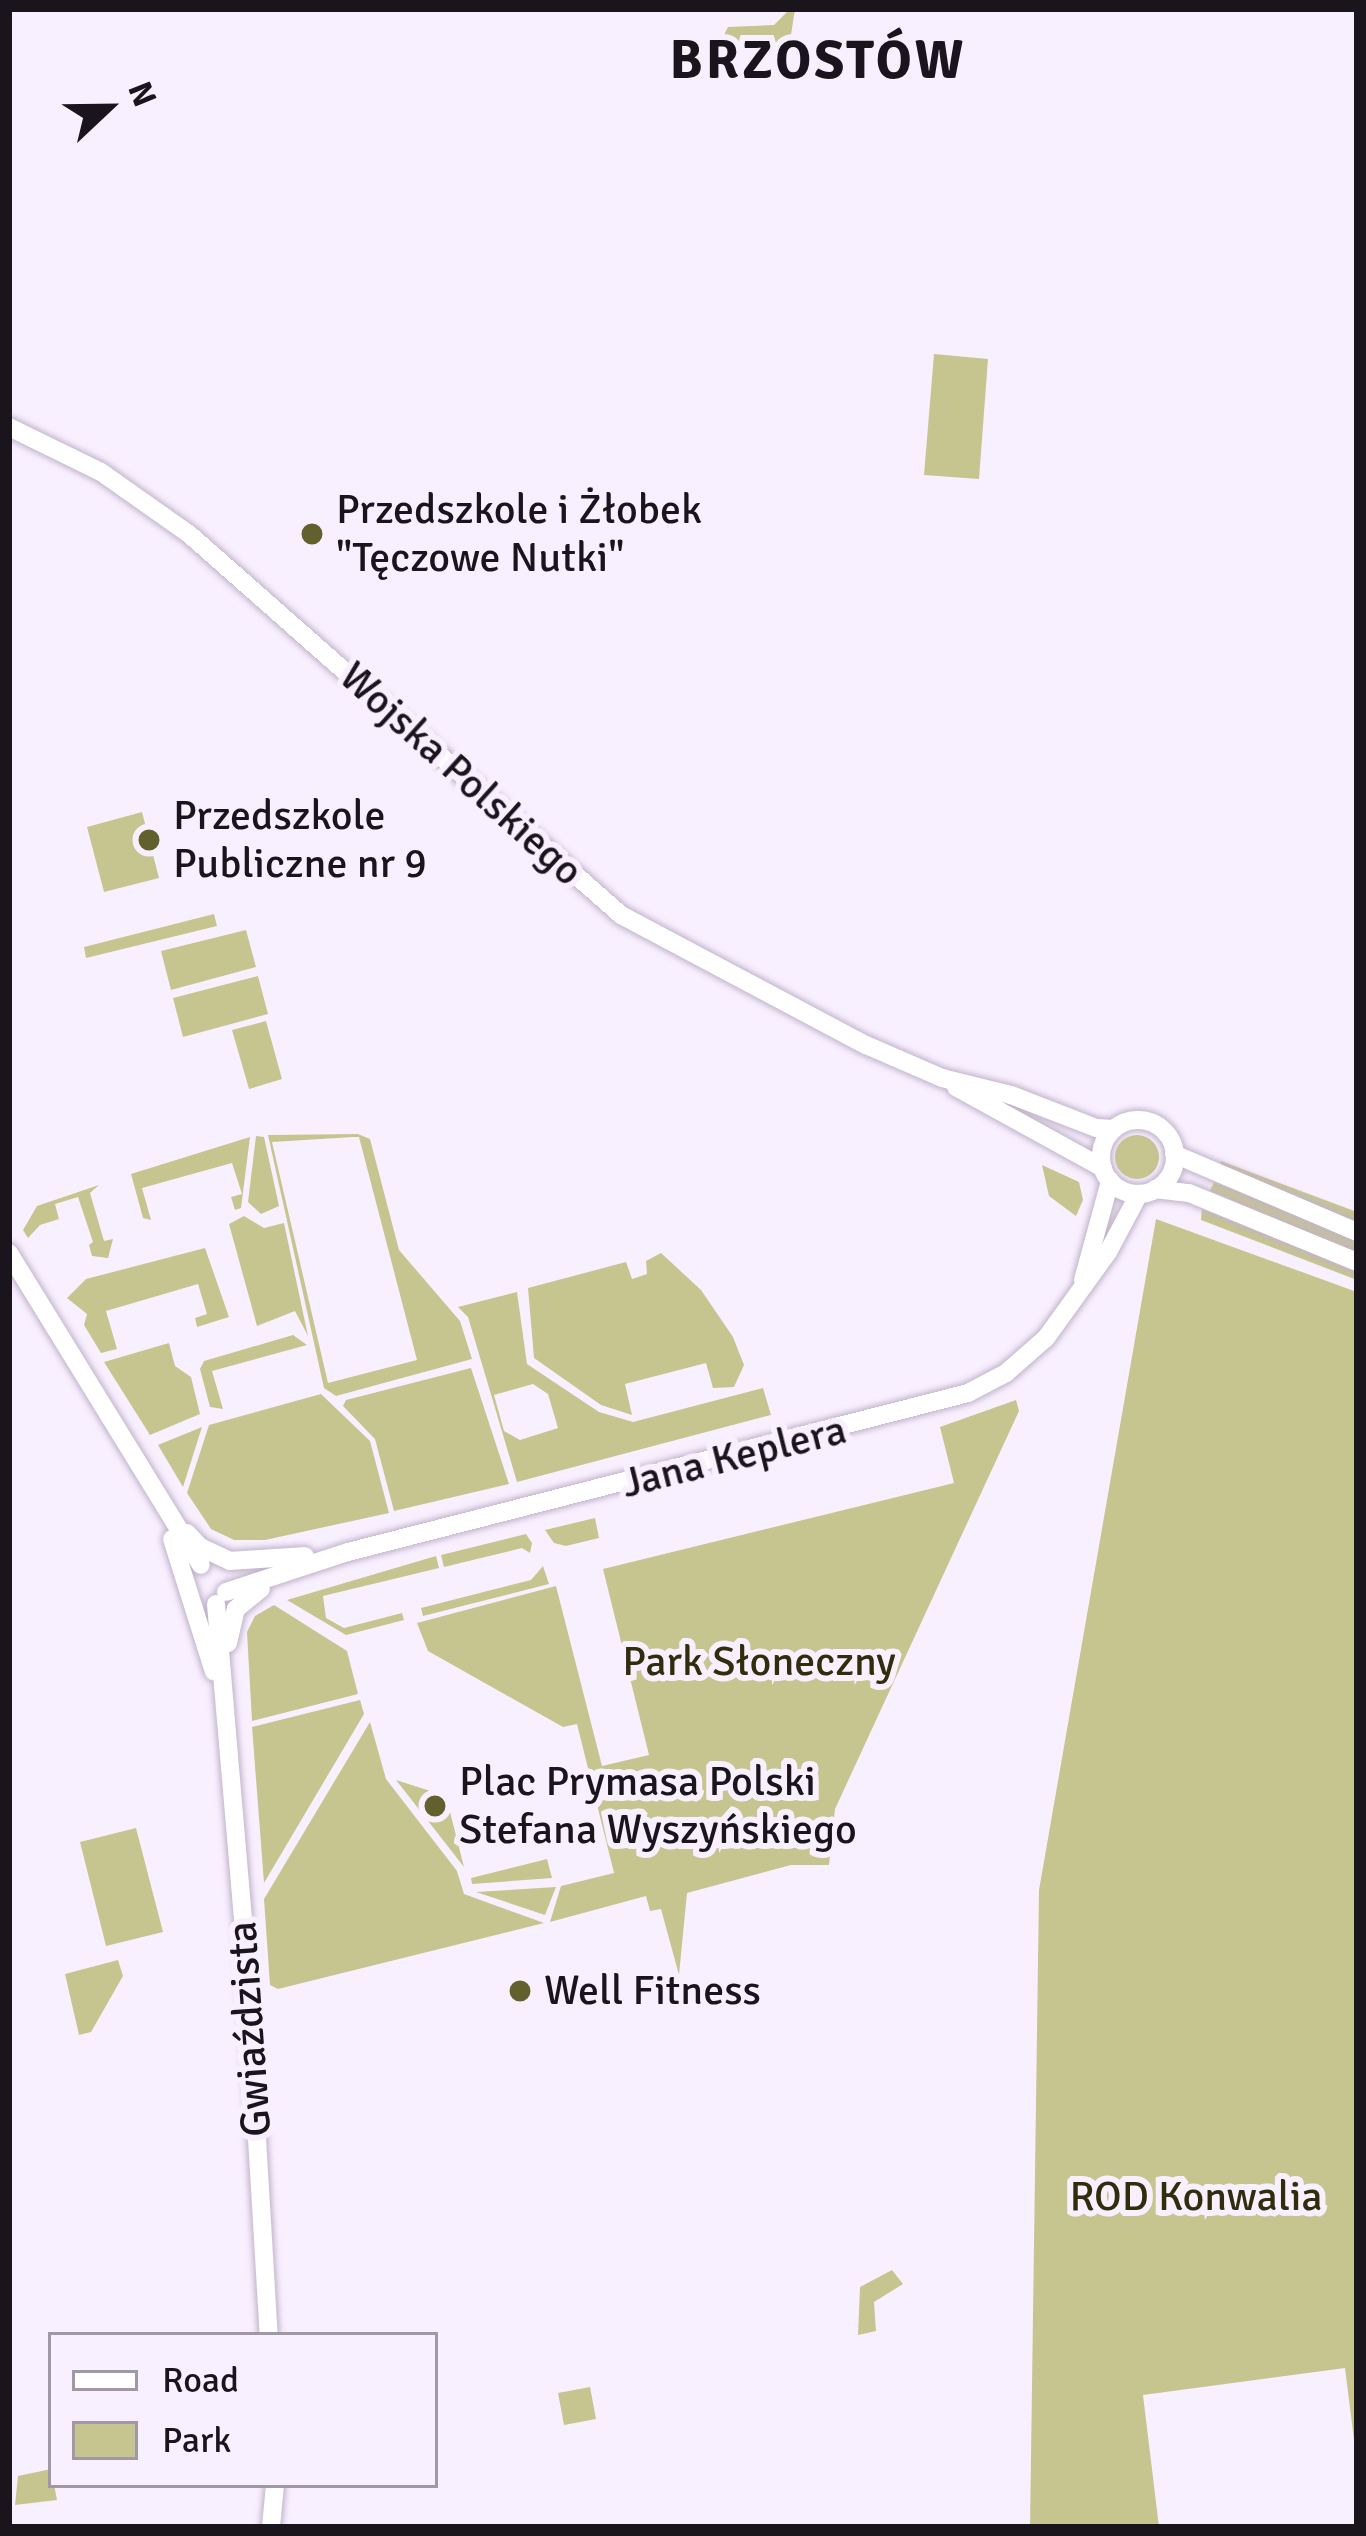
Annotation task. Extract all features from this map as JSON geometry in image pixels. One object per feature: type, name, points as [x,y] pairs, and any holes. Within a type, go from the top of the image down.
[{"type":"street","name":"Wojska Polskiego","points":[[9,427],[101,472],[189,534],[621,915],[866,1045],[942,1078],[1011,1095],[1096,1128],[1114,1129]]},
{"type":"street","name":"Wojska Polskiego","points":[[942,1078],[1106,1175]]},
{"type":"street","points":[[1147,1192],[1169,1176],[1174,1154],[1169,1137],[1154,1124],[1131,1120],[1114,1129],[1102,1147],[1106,1175],[1147,1192],[1190,1193],[1357,1262]]},
{"type":"street","points":[[1174,1154],[1357,1232]]},
{"type":"street","name":"Jana Keplera","points":[[1080,1290],[1106,1175]]},
{"type":"street","name":"Jana Keplera","points":[[166,1510],[215,1556],[230,1561],[312,1558],[947,1401],[988,1384],[1026,1357],[1080,1290],[1147,1192]]},
{"type":"street","points":[[9,1253],[166,1510],[194,1572]]},
{"type":"street","points":[[150,1485],[194,1572],[222,1590]]},
{"type":"street","name":"Jana Keplera","points":[[192,1603],[312,1558]]},
{"type":"street","name":"Jana Keplera","points":[[224,1683],[232,1617],[243,1600],[312,1558]]},
{"type":"street","name":"Gwiaździsta","points":[[194,1572],[192,1603],[225,1724]]},
{"type":"street","name":"Gwiaździsta","points":[[222,1590],[225,1724],[248,1970],[269,2332]]},
{"type":"street","points":[[271,2527],[275,2488]]},
{"type":"green space","points":[[795,9],[789,48],[719,45],[728,27],[774,25]]},
{"type":"green space","points":[[934,354],[988,359],[979,479],[924,475]]},
{"type":"green space","points":[[142,812],[159,878],[104,892],[87,827]]},
{"type":"green space","points":[[214,914],[217,926],[86,958],[84,947]]},
{"type":"green space","points":[[246,930],[256,967],[171,990],[161,951]]},
{"type":"green space","points":[[258,976],[268,1014],[183,1037],[173,998]]},
{"type":"green space","points":[[266,1021],[282,1079],[249,1089],[232,1030]]},
{"type":"green space","points":[[358,1134],[370,1139],[399,1250],[460,1321],[472,1359],[336,1396],[324,1388],[268,1135]],"holes":[[[359,1137],[417,1360],[328,1383],[272,1142]]]},
{"type":"green space","points":[[1137,1135],[1153,1141],[1159,1157],[1153,1173],[1137,1179],[1121,1173],[1115,1157],[1121,1141]]},
{"type":"green space","points":[[256,1136],[264,1137],[279,1206],[261,1214],[248,1202]]},
{"type":"green space","points":[[250,1137],[241,1208],[235,1210],[231,1197],[242,1194],[232,1163],[142,1188],[151,1220],[143,1218],[131,1174]]},
{"type":"green space","points":[[1221,1161],[1357,1212],[1357,1222],[1219,1167]]},
{"type":"green space","points":[[1042,1165],[1079,1182],[1083,1200],[1076,1216],[1049,1196]]},
{"type":"green space","points":[[1214,1182],[1357,1239],[1357,1253],[1210,1191]]},
{"type":"green space","points":[[99,1185],[90,1193],[104,1241],[113,1239],[108,1258],[92,1256],[89,1245],[93,1242],[78,1197],[55,1204],[59,1219],[40,1225],[28,1238],[23,1230],[37,1206]]},
{"type":"green space","points":[[1202,1209],[1357,1271],[1357,1280],[1201,1220]]},
{"type":"green space","points":[[244,1216],[264,1228],[284,1223],[308,1336],[295,1311],[257,1326],[229,1224]]},
{"type":"green space","name":"ROD Konwalia","points":[[1156,1219],[1357,1292],[1357,2464],[1345,2368],[1143,2395],[1159,2527],[1030,2527],[1039,1890]]},
{"type":"green space","points":[[205,1248],[229,1317],[197,1327],[195,1318],[207,1314],[198,1284],[106,1311],[117,1349],[101,1353],[84,1325],[87,1314],[67,1298],[86,1279]]},
{"type":"green space","points":[[661,1253],[701,1290],[733,1337],[744,1365],[734,1387],[713,1388],[706,1363],[625,1384],[632,1415],[601,1405],[534,1358],[528,1288],[626,1262],[632,1279],[647,1274],[646,1261]]},
{"type":"green space","points":[[517,1292],[527,1364],[599,1412],[633,1422],[763,1388],[771,1415],[517,1482],[468,1317],[458,1307]],"holes":[[[533,1384],[548,1394],[558,1428],[520,1440],[504,1431],[494,1395]]]},
{"type":"green space","points":[[293,1335],[307,1345],[212,1371],[223,1409],[210,1407],[200,1369],[204,1361]]},
{"type":"green space","points":[[169,1343],[175,1366],[191,1377],[200,1414],[150,1435],[104,1362]]},
{"type":"green space","points":[[471,1368],[509,1484],[394,1511],[375,1439],[343,1406],[346,1400]]},
{"type":"green space","points":[[321,1394],[370,1441],[389,1513],[265,1540],[234,1540],[211,1529],[187,1493],[209,1425]]},
{"type":"green space","name":"Park Słoneczny","points":[[1016,1400],[1019,1411],[835,1809],[829,1865],[791,1865],[687,1893],[679,1975],[661,1909],[650,1911],[646,1896],[550,1922],[561,1886],[614,1873],[577,1724],[563,1727],[428,1651],[417,1623],[556,1586],[602,1766],[649,1755],[603,1569],[954,1483],[940,1427]]},
{"type":"green space","points":[[202,1427],[183,1487],[158,1445]]},
{"type":"green space","points":[[595,1518],[599,1538],[566,1546],[554,1543],[545,1530]]},
{"type":"green space","points":[[526,1534],[532,1543],[530,1553],[522,1548],[444,1567],[441,1555]]},
{"type":"green space","points":[[436,1556],[439,1568],[323,1596],[326,1618],[344,1628],[402,1613],[404,1620],[346,1635],[287,1600]]},
{"type":"green space","points":[[543,1566],[549,1584],[423,1616],[421,1608],[531,1580]]},
{"type":"green space","points":[[274,1605],[347,1651],[358,1694],[252,1721],[247,1632],[255,1616]]},
{"type":"green space","points":[[360,1700],[364,1714],[264,1883],[252,1727]]},
{"type":"green space","points":[[370,1722],[386,1779],[457,1871],[464,1894],[544,1923],[278,1989],[270,1985],[264,1899]]},
{"type":"green space","points":[[396,1780],[446,1796],[464,1867]]},
{"type":"green space","points":[[136,1828],[163,1932],[106,1946],[80,1842]]},
{"type":"green space","points":[[547,1859],[552,1878],[472,1884],[471,1878]]},
{"type":"green space","points":[[556,1887],[545,1915],[476,1892]]},
{"type":"green space","points":[[118,1960],[123,1976],[91,2032],[79,2035],[65,1974]]},
{"type":"green space","points":[[892,2270],[903,2284],[874,2302],[876,2331],[858,2335],[860,2287]]},
{"type":"green space","points":[[590,2387],[596,2419],[564,2425],[558,2393]]},
{"type":"green space","points":[[48,2470],[48,2488],[55,2488],[57,2500],[15,2505],[18,2476]]},
{"type":"place","name":"Przedszkole i Żłobek \"Tęczowe Nutki\"","points":[[312,534]]},
{"type":"place","name":"Przedszkole Publiczne nr 9","points":[[149,840]]},
{"type":"place","name":"Plac Prymasa Polski Stefana Wyszyńskiego","points":[[435,1806]]},
{"type":"place","name":"Well Fitness","points":[[520,1991]]},
{"type":"district","name":"BRZOSTÓW","points":[[818,61]]}]
